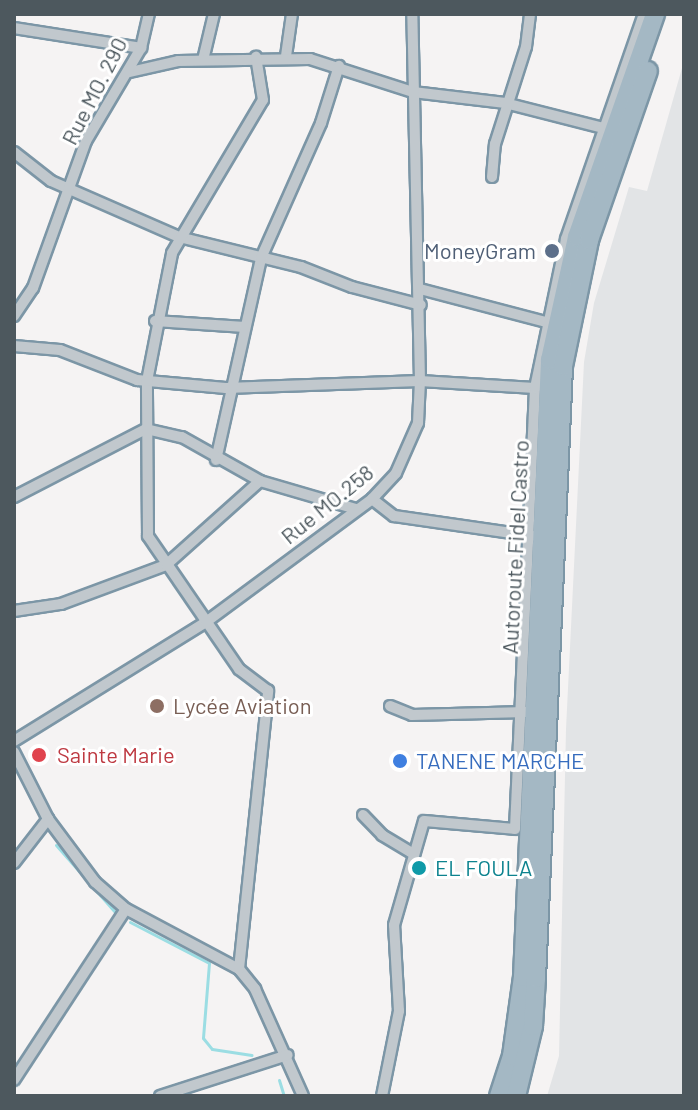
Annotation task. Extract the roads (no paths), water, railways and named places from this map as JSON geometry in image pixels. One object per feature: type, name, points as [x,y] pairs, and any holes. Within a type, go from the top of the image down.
[{"type":"highway","name":"Autoroute Fidel Castro","points":[[499,1096],[512,1056],[523,977],[527,712],[534,536],[551,324],[609,130],[650,17]]},
{"type":"highway","name":"Autoroute Fidel Castro","points":[[516,1096],[533,1026],[563,366],[589,240],[650,17]]},
{"type":"street","name":"Rue MO. 290","points":[[14,316],[33,288],[71,190],[86,141],[130,72],[141,48],[149,14]]},
{"type":"street","points":[[203,60],[214,14]]},
{"type":"street","points":[[286,56],[292,14]]},
{"type":"street","name":"Rue MO.258","points":[[14,741],[206,622],[372,499],[396,473],[411,446],[418,423],[421,305],[412,14]]},
{"type":"street","points":[[492,177],[505,103],[526,47],[530,14]]},
{"type":"street","points":[[14,28],[141,48]]},
{"type":"street","points":[[130,72],[203,60],[286,56],[339,66],[413,92],[505,103],[609,130]]},
{"type":"street","points":[[239,969],[268,691],[239,669],[166,565],[146,527],[146,429],[147,381],[155,321],[179,237],[263,100],[256,57]]},
{"type":"street","points":[[216,460],[261,258],[321,123],[339,66]]},
{"type":"street","points":[[14,152],[71,190],[179,237],[421,305]]},
{"type":"street","points":[[372,499],[394,516],[534,536],[535,388],[551,324],[420,289]]},
{"type":"street","points":[[155,321],[245,327]]},
{"type":"street","points":[[14,346],[49,347],[147,381],[231,388],[420,381],[535,388]]},
{"type":"street","points":[[14,497],[146,429],[182,437],[216,460],[260,481],[356,509]]},
{"type":"street","points":[[14,611],[61,604],[166,565],[260,481]]},
{"type":"street","points":[[382,1096],[399,1011],[394,925],[412,853],[424,821],[515,829],[527,712],[412,715],[390,706]]},
{"type":"street","points":[[14,752],[48,819],[95,882],[126,909],[239,969],[255,989],[288,1055],[303,1096]]},
{"type":"street","points":[[363,815],[382,835],[412,853]]},
{"type":"street","points":[[14,863],[48,819]]},
{"type":"street","points":[[14,1080],[126,909]]},
{"type":"street","points":[[160,1096],[209,1083],[288,1055]]},
{"type":"street","points":[[201,1096],[209,1083]]},
{"type":"waterway","points":[[56,845],[114,911]]},
{"type":"waterway","points":[[130,922],[209,963],[203,1038],[212,1049],[252,1055]]},
{"type":"waterway","points":[[279,1080],[284,1096]]},
{"type":"place","name":"MoneyGram","points":[[552,251]]},
{"type":"place","name":"Lycée Aviation","points":[[157,706]]},
{"type":"place","name":"Sainte Marie","points":[[39,755]]},
{"type":"place","name":"TANENE MARCHE","points":[[400,761]]},
{"type":"place","name":"EL FOULA","points":[[419,868]]}]
